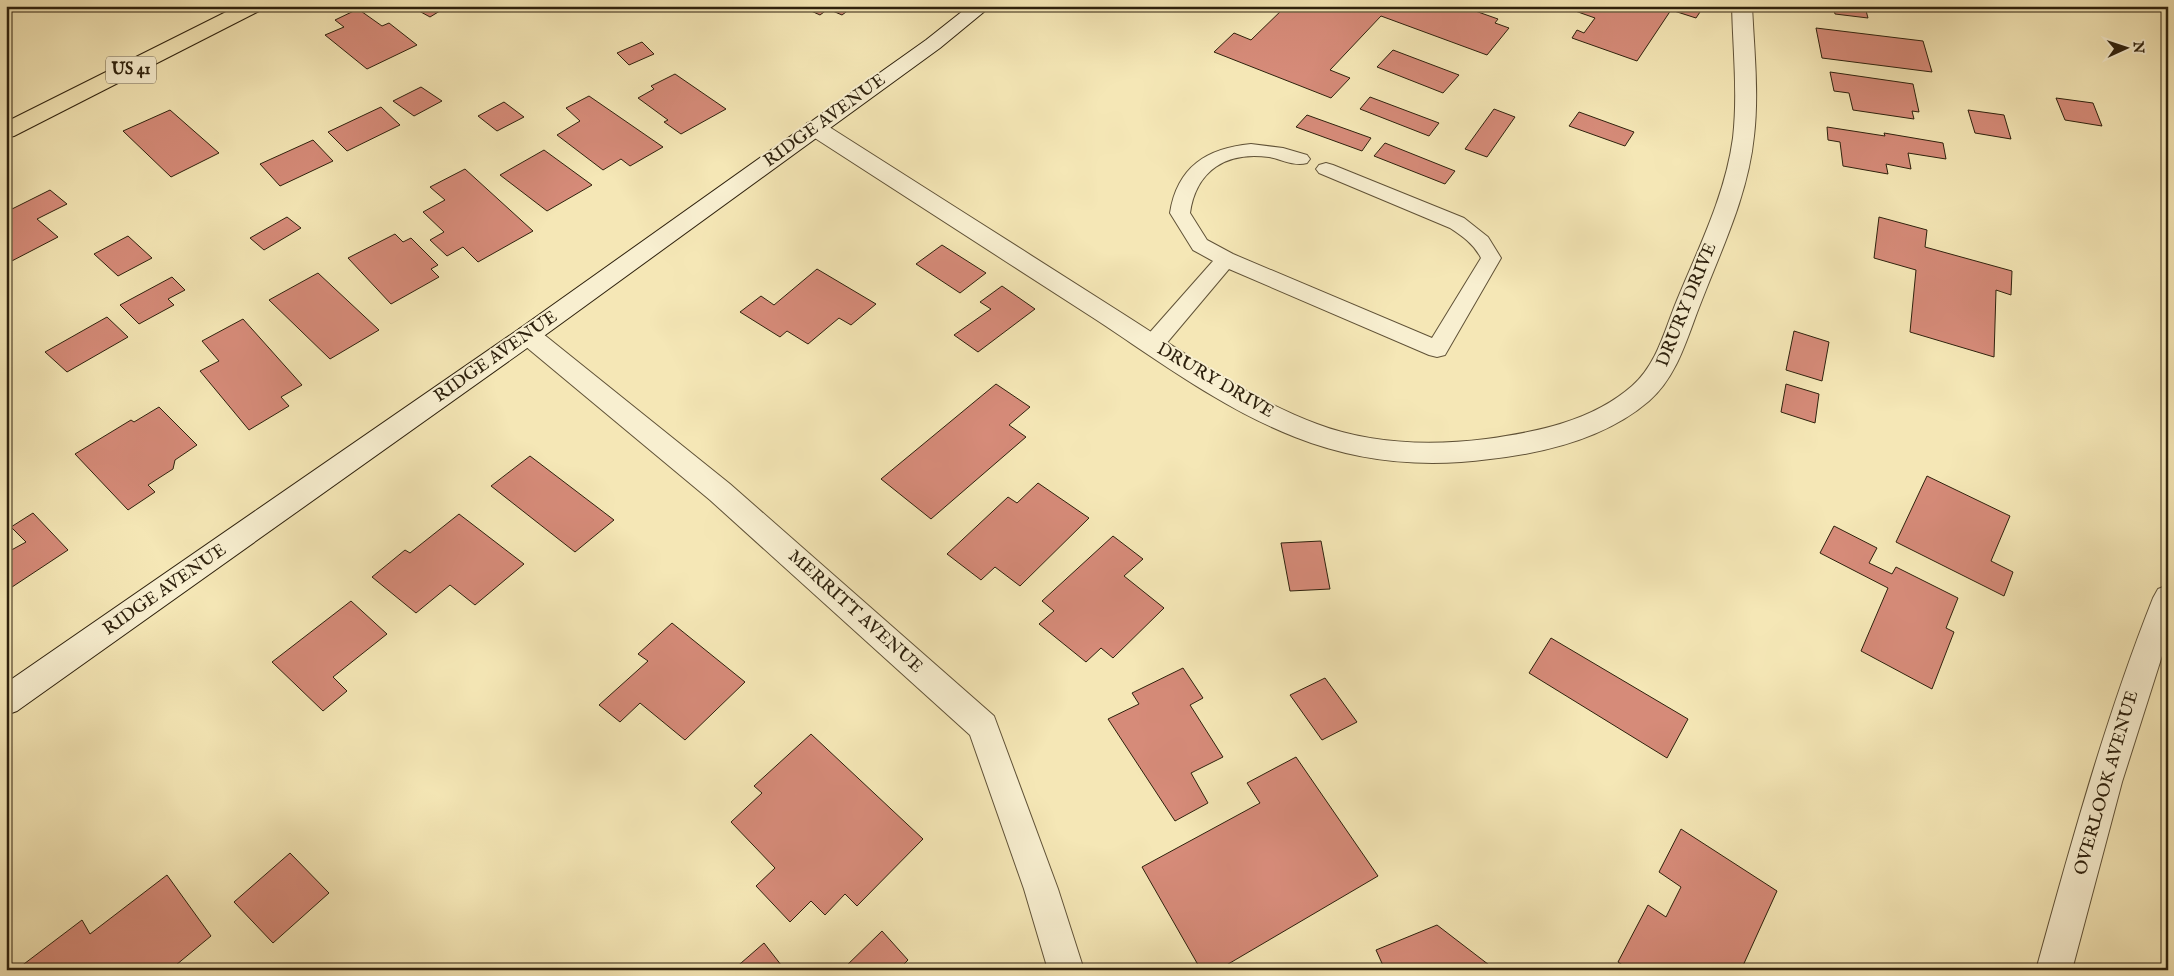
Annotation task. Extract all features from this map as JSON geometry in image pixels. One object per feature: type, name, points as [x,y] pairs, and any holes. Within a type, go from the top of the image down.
[{"type":"main road","name":"US 41","points":[[6,131],[254,6]]},
{"type":"street","name":"RIDGE AVENUE","points":[[6,701],[528,334],[933,44],[981,6]]},
{"type":"street","name":"DRURY DRIVE","points":[[814,128],[1152,345],[1258,410],[1323,436],[1367,448],[1411,452],[1454,452],[1513,447],[1562,434],[1608,416],[1641,394],[1662,369],[1729,200],[1741,154],[1747,95],[1742,6]]},
{"type":"street","name":"MERRITT AVENUE","points":[[528,334],[720,492],[983,726],[1041,889],[1066,970]]},
{"type":"street","name":"OVERLOOK AVENUE","points":[[2054,970],[2117,743],[2150,640],[2168,598]]},
{"type":"lane","points":[[1300,159],[1277,151],[1261,149],[1238,150],[1223,155],[1198,171],[1184,192],[1180,213],[1200,245],[1226,259],[1437,349],[1491,258],[1487,249],[1475,234],[1457,223],[1326,169]]},
{"type":"lane","points":[[1152,345],[1226,259]]},
{"type":"building","points":[[410,6],[448,6],[430,17]]},
{"type":"building","points":[[800,6],[854,6],[842,15],[828,9],[820,15]]},
{"type":"building","points":[[1286,6],[1461,6],[1498,19],[1495,23],[1509,28],[1487,55],[1381,16],[1330,70],[1350,78],[1331,98],[1214,52],[1234,33],[1251,40]]},
{"type":"building","points":[[1561,6],[1704,6],[1696,18],[1671,10],[1637,61],[1572,38],[1577,30],[1584,33],[1595,18]]},
{"type":"building","points":[[1833,6],[1893,6],[1895,10],[1865,7],[1868,18],[1835,14]]},
{"type":"building","points":[[358,9],[382,26],[389,23],[417,45],[367,69],[325,35],[344,27],[335,20]]},
{"type":"building","points":[[1816,28],[1923,41],[1932,72],[1822,58]]},
{"type":"building","points":[[642,42],[654,54],[629,65],[617,53]]},
{"type":"building","points":[[1393,50],[1459,75],[1443,93],[1377,67]]},
{"type":"building","points":[[1830,72],[1913,84],[1919,112],[1912,111],[1914,119],[1853,110],[1849,93],[1834,91]]},
{"type":"building","points":[[675,74],[726,109],[681,134],[664,122],[668,120],[638,98],[654,89],[651,86]]},
{"type":"building","points":[[421,87],[442,101],[414,116],[393,101]]},
{"type":"building","points":[[589,96],[663,147],[630,166],[621,159],[603,170],[557,135],[580,121],[566,108]]},
{"type":"building","points":[[1370,97],[1439,123],[1429,136],[1360,109]]},
{"type":"building","points":[[2056,98],[2093,103],[2102,126],[2065,120]]},
{"type":"building","points":[[504,102],[524,117],[497,131],[478,116]]},
{"type":"building","points":[[381,107],[400,125],[347,151],[328,132]]},
{"type":"building","points":[[1494,109],[1515,117],[1487,157],[1465,149]]},
{"type":"building","points":[[170,110],[219,153],[171,177],[123,131]]},
{"type":"building","points":[[1968,110],[2004,115],[2011,139],[1975,133]]},
{"type":"building","points":[[1579,112],[1634,132],[1625,146],[1569,126]]},
{"type":"building","points":[[1307,115],[1371,138],[1362,151],[1296,127]]},
{"type":"building","points":[[1827,127],[1885,136],[1884,133],[1943,143],[1946,159],[1908,153],[1911,169],[1886,164],[1888,174],[1843,166],[1840,142],[1828,140]]},
{"type":"building","points":[[313,140],[333,161],[280,186],[260,164]]},
{"type":"building","points":[[1385,143],[1455,171],[1445,184],[1374,156]]},
{"type":"building","points":[[544,150],[592,185],[547,211],[500,175]]},
{"type":"building","points":[[465,169],[533,231],[478,262],[463,247],[447,256],[430,240],[444,232],[423,212],[445,200],[430,187]]},
{"type":"building","points":[[50,190],[67,204],[37,219],[58,237],[6,264],[6,212]]},
{"type":"building","points":[[287,217],[301,228],[264,250],[250,238]]},
{"type":"building","points":[[1879,217],[1927,230],[1925,247],[2012,271],[2011,295],[1996,290],[1994,357],[1910,332],[1916,270],[1874,258]]},
{"type":"building","points":[[395,234],[403,242],[411,238],[438,265],[431,269],[439,277],[391,304],[348,258]]},
{"type":"building","points":[[128,236],[152,258],[118,276],[94,254]]},
{"type":"building","points":[[942,245],[986,273],[960,293],[916,264]]},
{"type":"building","points":[[817,269],[876,304],[851,325],[839,318],[808,344],[787,331],[780,337],[740,312],[761,296],[774,305]]},
{"type":"building","points":[[318,273],[379,330],[330,359],[269,300]]},
{"type":"building","points":[[172,277],[185,290],[168,299],[174,305],[139,324],[120,305]]},
{"type":"building","points":[[1002,286],[1035,309],[978,352],[954,335],[991,309],[980,302]]},
{"type":"building","points":[[107,317],[128,337],[67,372],[45,352]]},
{"type":"building","points":[[243,319],[302,385],[281,397],[289,406],[249,430],[200,371],[219,361],[202,341]]},
{"type":"building","points":[[1794,331],[1829,342],[1822,381],[1786,370]]},
{"type":"building","points":[[996,384],[1030,407],[1009,425],[1026,437],[931,519],[881,479]]},
{"type":"building","points":[[1786,384],[1819,394],[1815,423],[1781,412]]},
{"type":"building","points":[[159,407],[197,445],[175,460],[173,469],[148,485],[155,492],[128,510],[75,454],[131,420],[134,422]]},
{"type":"building","points":[[530,456],[614,520],[575,552],[491,486]]},
{"type":"building","points":[[1927,476],[2010,516],[1991,561],[2013,572],[2004,596],[1896,542]]},
{"type":"building","points":[[1038,483],[1089,518],[1020,586],[995,567],[981,580],[947,554],[1008,497],[1017,503]]},
{"type":"building","points":[[33,513],[68,550],[6,591],[6,553],[26,542],[11,527]]},
{"type":"building","points":[[459,514],[524,564],[475,605],[450,585],[416,613],[372,577],[405,550],[410,553]]},
{"type":"building","points":[[1834,526],[1877,548],[1869,563],[1892,574],[1896,567],[1958,598],[1946,628],[1954,632],[1932,689],[1861,651],[1888,588],[1820,553]]},
{"type":"building","points":[[1113,536],[1143,559],[1124,576],[1164,608],[1113,658],[1101,648],[1086,662],[1039,624],[1054,611],[1042,601]]},
{"type":"building","points":[[1321,541],[1330,589],[1290,591],[1281,543]]},
{"type":"building","points":[[351,601],[387,634],[333,677],[347,691],[323,711],[272,662]]},
{"type":"building","points":[[672,623],[745,682],[685,740],[640,703],[620,722],[599,705],[648,661],[638,654]]},
{"type":"building","points":[[1551,638],[1688,719],[1667,758],[1529,673]]},
{"type":"building","points":[[1183,668],[1203,698],[1190,705],[1223,757],[1191,773],[1208,803],[1175,821],[1108,719],[1139,704],[1132,693]]},
{"type":"building","points":[[1325,678],[1357,722],[1322,740],[1290,695]]},
{"type":"building","points":[[811,734],[923,839],[857,906],[845,894],[825,915],[811,901],[790,922],[756,886],[775,868],[731,822],[762,793],[754,786]]},
{"type":"building","points":[[1296,757],[1378,876],[1218,970],[1201,970],[1142,867],[1260,803],[1247,783]]},
{"type":"building","points":[[1681,829],[1777,891],[1741,970],[1630,970],[1618,962],[1648,905],[1666,917],[1681,887],[1659,872]]},
{"type":"building","points":[[290,853],[329,893],[273,943],[234,902]]},
{"type":"building","points":[[167,875],[211,936],[170,970],[16,970],[82,920],[90,934]]},
{"type":"building","points":[[1437,925],[1493,968],[1492,970],[1385,970],[1376,950]]},
{"type":"building","points":[[882,931],[908,960],[898,970],[842,970]]},
{"type":"building","points":[[764,943],[785,970],[733,970]]}]
